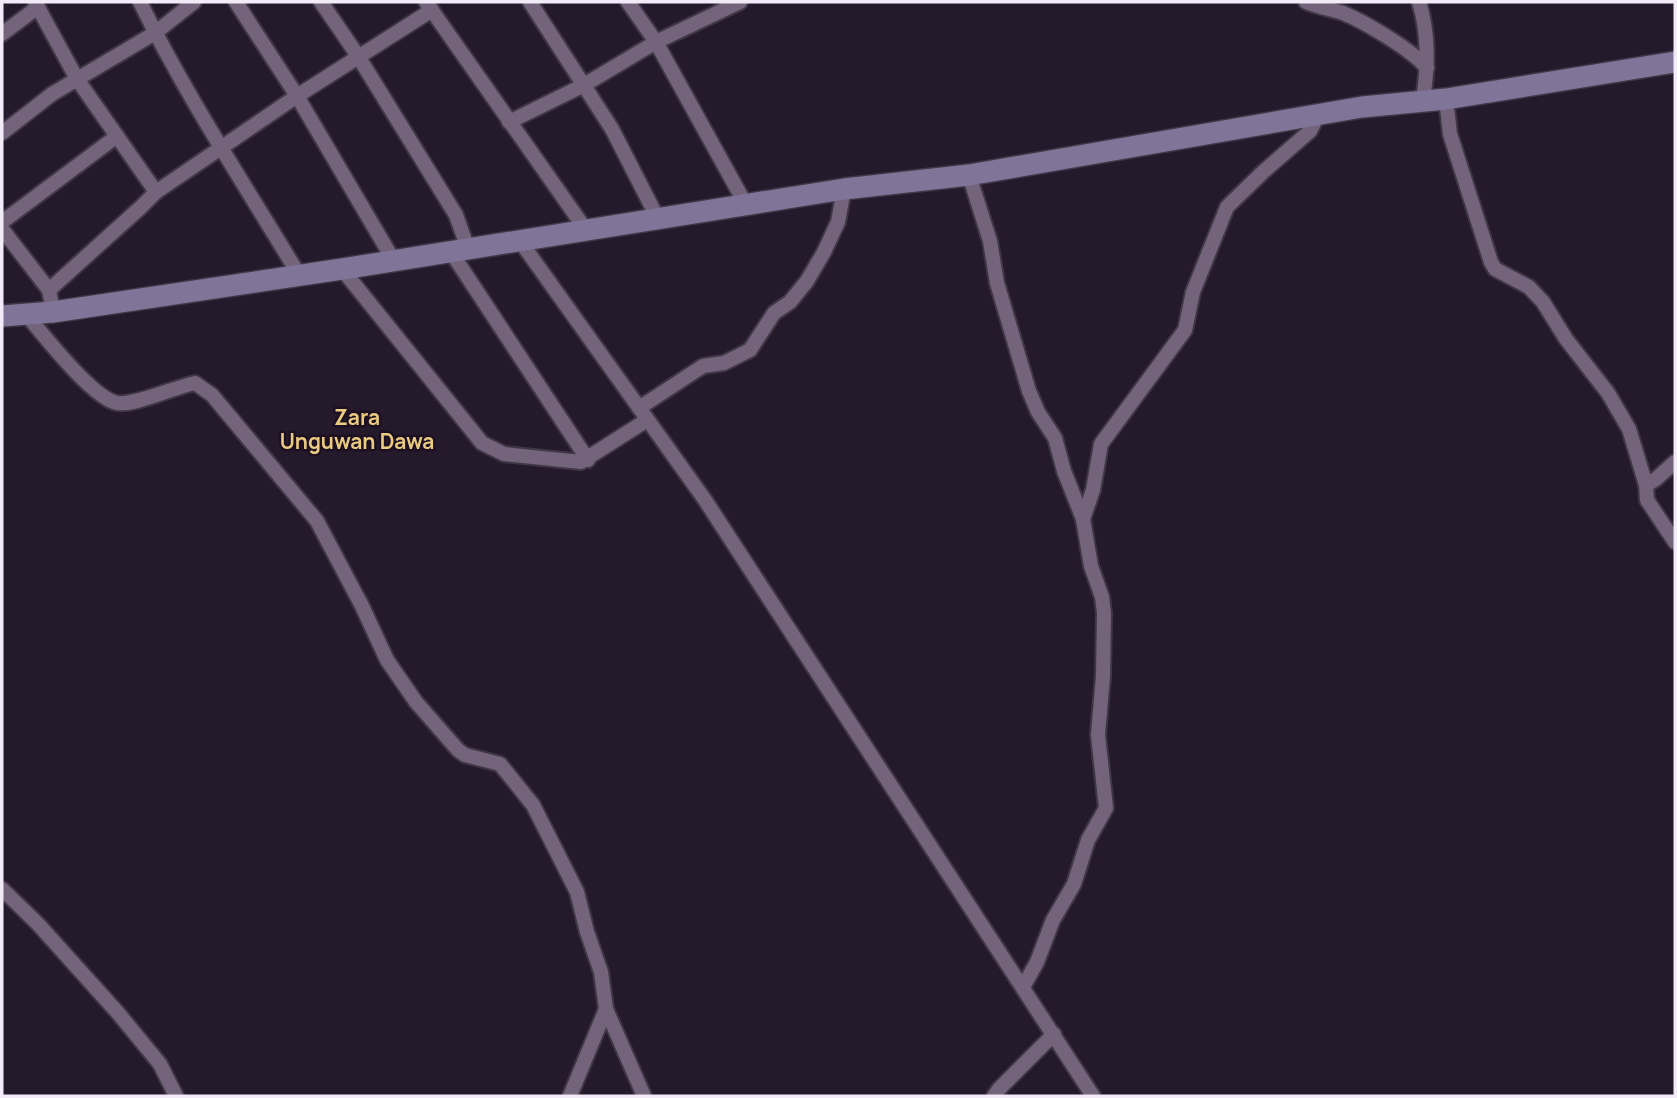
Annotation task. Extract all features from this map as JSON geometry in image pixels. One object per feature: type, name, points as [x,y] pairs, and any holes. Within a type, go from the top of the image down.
[{"type":"street","points":[[140,2],[155,33],[299,275]]},
{"type":"street","points":[[2,132],[52,94],[155,33],[194,2]]},
{"type":"street","points":[[236,2],[297,96],[394,261]]},
{"type":"street","points":[[321,2],[358,56],[456,215],[460,250],[588,460]]},
{"type":"street","points":[[530,2],[612,129],[658,219]]},
{"type":"street","points":[[628,2],[656,42],[746,205]]},
{"type":"street","points":[[509,122],[584,85],[656,42],[740,2]]},
{"type":"street","points":[[1306,2],[1342,13],[1363,23],[1409,51],[1427,68]]},
{"type":"street","points":[[1419,2],[1426,23],[1427,68],[1423,100]]},
{"type":"street","points":[[2,34],[36,4],[77,79],[156,191]]},
{"type":"street","points":[[49,289],[156,191],[358,56],[429,4],[586,230]]},
{"type":"street","points":[[2,316],[53,312],[342,269],[844,189],[969,175],[1391,103],[1446,99],[1675,62]]},
{"type":"street","points":[[1446,99],[1450,134],[1491,262],[1495,269],[1529,287],[1544,302],[1566,339],[1608,393],[1629,429],[1646,485],[1647,500],[1675,542]]},
{"type":"street","points":[[1083,519],[1093,490],[1101,444],[1185,330],[1193,292],[1227,207],[1310,131],[1318,115]]},
{"type":"street","points":[[2,222],[117,136]]},
{"type":"street","points":[[969,175],[990,241],[998,283],[1029,391],[1038,412],[1055,438],[1063,471],[1083,519],[1091,566],[1102,597],[1104,613],[1098,735],[1106,808],[1088,840],[1074,884],[1053,920],[1037,962],[1023,987]]},
{"type":"street","points":[[342,269],[481,443],[504,454],[581,462],[588,460],[704,366],[724,363],[750,350],[774,313],[790,302],[807,281],[824,252],[838,222],[844,189]]},
{"type":"street","points":[[2,229],[49,289],[53,312]]},
{"type":"street","points":[[520,241],[705,500],[1093,1096]]},
{"type":"street","points":[[25,313],[60,355],[94,389],[116,403],[141,400],[195,383],[212,395],[238,429],[293,490],[317,521],[387,660],[416,702],[458,750],[465,755],[500,764],[533,805],[577,892],[601,972],[606,1009],[644,1096]]},
{"type":"street","points":[[1646,485],[1675,462]]},
{"type":"street","points":[[2,889],[118,1013],[160,1064],[176,1096]]},
{"type":"street","points":[[570,1096],[606,1009]]},
{"type":"street","points":[[994,1096],[1054,1034]]},
{"type":"district","name":"Zara Unguwan Dawa","points":[[357,430]]}]
